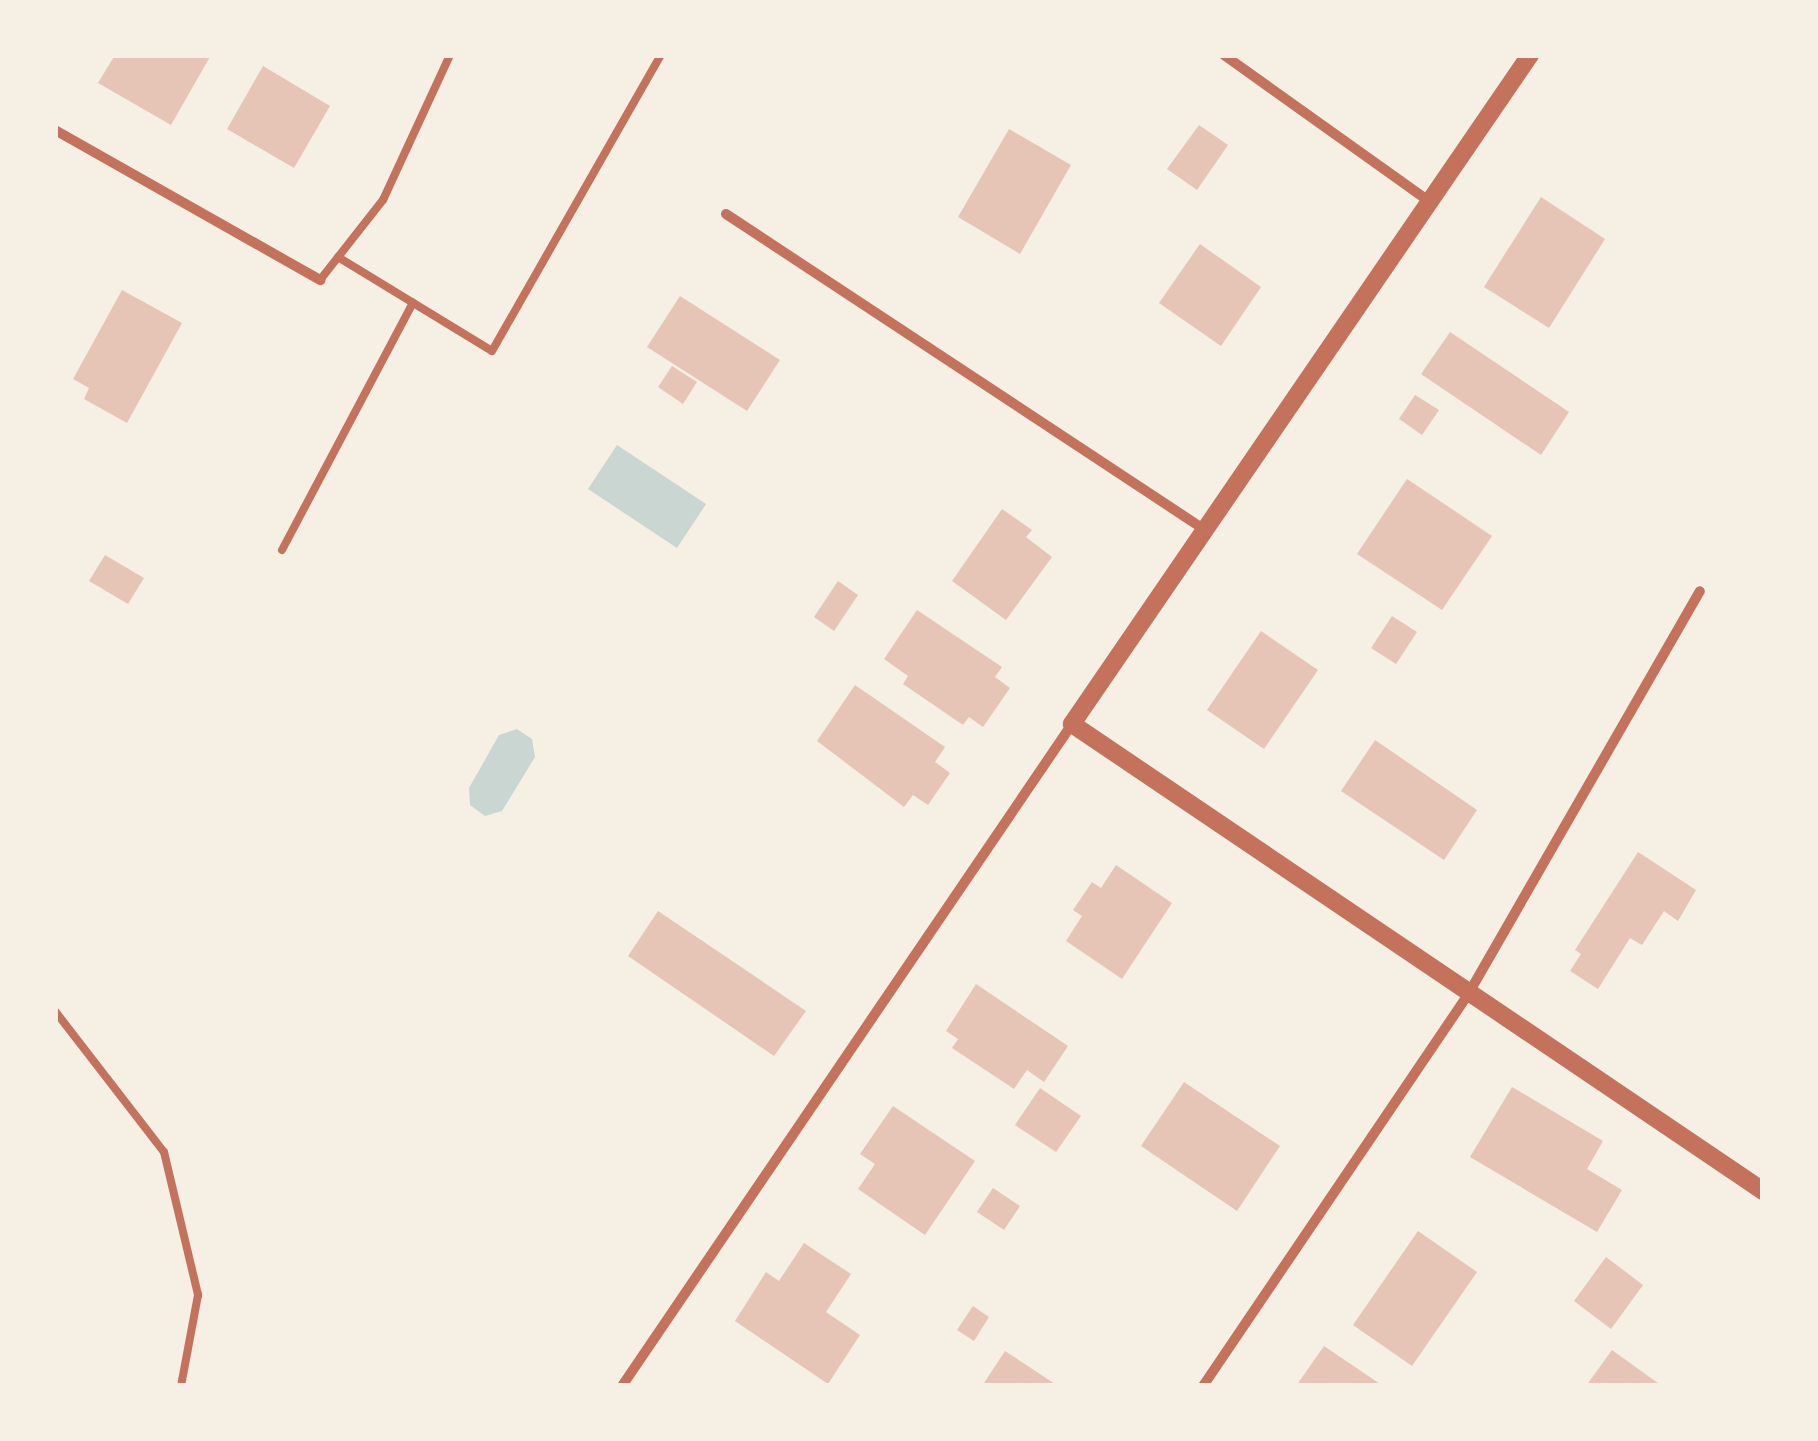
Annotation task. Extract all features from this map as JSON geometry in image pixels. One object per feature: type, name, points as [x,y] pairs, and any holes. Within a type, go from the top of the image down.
[{"type":"street","points":[[1224,55],[1430,202]]},
{"type":"street","points":[[622,1386],[1530,55]]},
{"type":"street","points":[[55,130],[320,280]]},
{"type":"street","points":[[726,214],[1205,530]]},
{"type":"street","points":[[1203,1386],[1470,991],[1700,591]]},
{"type":"street","points":[[1072,724],[1763,1190]]},
{"type":"lane","points":[[320,280],[383,200],[450,55]]},
{"type":"lane","points":[[338,258],[492,351],[661,55]]},
{"type":"lane","points":[[282,550],[412,303]]},
{"type":"lane","points":[[55,1011],[164,1152],[198,1295],[181,1386]]},
{"type":"shaded area","points":[[617,445],[706,504],[677,548],[588,489]]},
{"type":"shaded area","points":[[517,729],[532,739],[535,757],[502,811],[485,816],[470,805],[469,788],[499,735]]},
{"type":"building","points":[[115,55],[211,55],[171,125],[98,83]]},
{"type":"building","points":[[263,66],[330,106],[294,168],[227,129]]},
{"type":"building","points":[[1199,125],[1228,145],[1197,190],[1167,169]]},
{"type":"building","points":[[1009,129],[1071,165],[1020,254],[958,217]]},
{"type":"building","points":[[1541,197],[1605,239],[1549,328],[1484,287]]},
{"type":"building","points":[[1200,244],[1261,287],[1221,346],[1159,303]]},
{"type":"building","points":[[122,290],[182,323],[127,423],[84,399],[89,388],[73,379]]},
{"type":"building","points":[[680,296],[780,360],[747,411],[647,347]]},
{"type":"building","points":[[1450,332],[1569,412],[1541,455],[1421,374]]},
{"type":"building","points":[[672,366],[697,382],[683,404],[658,387]]},
{"type":"building","points":[[1415,395],[1439,410],[1422,435],[1399,419]]},
{"type":"building","points":[[1407,479],[1492,536],[1442,610],[1357,554]]},
{"type":"building","points":[[1002,509],[1032,530],[1026,537],[1052,557],[1006,620],[952,581]]},
{"type":"building","points":[[105,555],[144,578],[128,604],[89,581]]},
{"type":"building","points":[[838,581],[858,595],[834,631],[814,617]]},
{"type":"building","points":[[917,610],[1002,667],[995,677],[1010,688],[983,727],[969,717],[963,725],[903,684],[908,676],[884,659]]},
{"type":"building","points":[[1392,616],[1417,632],[1396,664],[1371,648]]},
{"type":"building","points":[[1261,631],[1318,670],[1264,749],[1207,710]]},
{"type":"building","points":[[855,685],[945,747],[935,762],[950,773],[928,805],[913,795],[904,807],[817,741]]},
{"type":"building","points":[[1375,740],[1477,810],[1444,860],[1341,791]]},
{"type":"building","points":[[1638,852],[1696,890],[1678,921],[1664,911],[1642,945],[1630,938],[1598,989],[1570,971],[1581,954],[1575,950]]},
{"type":"building","points":[[1116,865],[1172,903],[1122,979],[1066,941],[1082,916],[1073,910],[1092,882],[1101,888]]},
{"type":"building","points":[[658,911],[806,1011],[774,1056],[628,956]]},
{"type":"building","points":[[976,984],[1068,1046],[1044,1082],[1027,1070],[1014,1089],[952,1048],[958,1039],[946,1031]]},
{"type":"building","points":[[1184,1082],[1280,1146],[1237,1211],[1141,1146]]},
{"type":"building","points":[[1512,1087],[1603,1141],[1587,1169],[1622,1190],[1597,1232],[1470,1157]]},
{"type":"building","points":[[1040,1088],[1081,1116],[1056,1152],[1015,1125]]},
{"type":"building","points":[[893,1106],[975,1161],[925,1235],[858,1189],[875,1164],[860,1154]]},
{"type":"building","points":[[993,1188],[1020,1206],[1004,1230],[977,1212]]},
{"type":"building","points":[[1418,1231],[1477,1272],[1412,1366],[1353,1325]]},
{"type":"building","points":[[804,1243],[851,1274],[826,1312],[860,1335],[828,1384],[735,1321],[766,1272],[779,1281]]},
{"type":"building","points":[[1606,1257],[1643,1285],[1611,1329],[1574,1301]]},
{"type":"building","points":[[973,1306],[989,1317],[974,1341],[957,1330]]},
{"type":"building","points":[[1324,1346],[1383,1386],[1296,1386]]},
{"type":"building","points":[[1612,1350],[1662,1386],[1586,1386]]},
{"type":"building","points":[[1005,1351],[1058,1386],[982,1386]]}]
